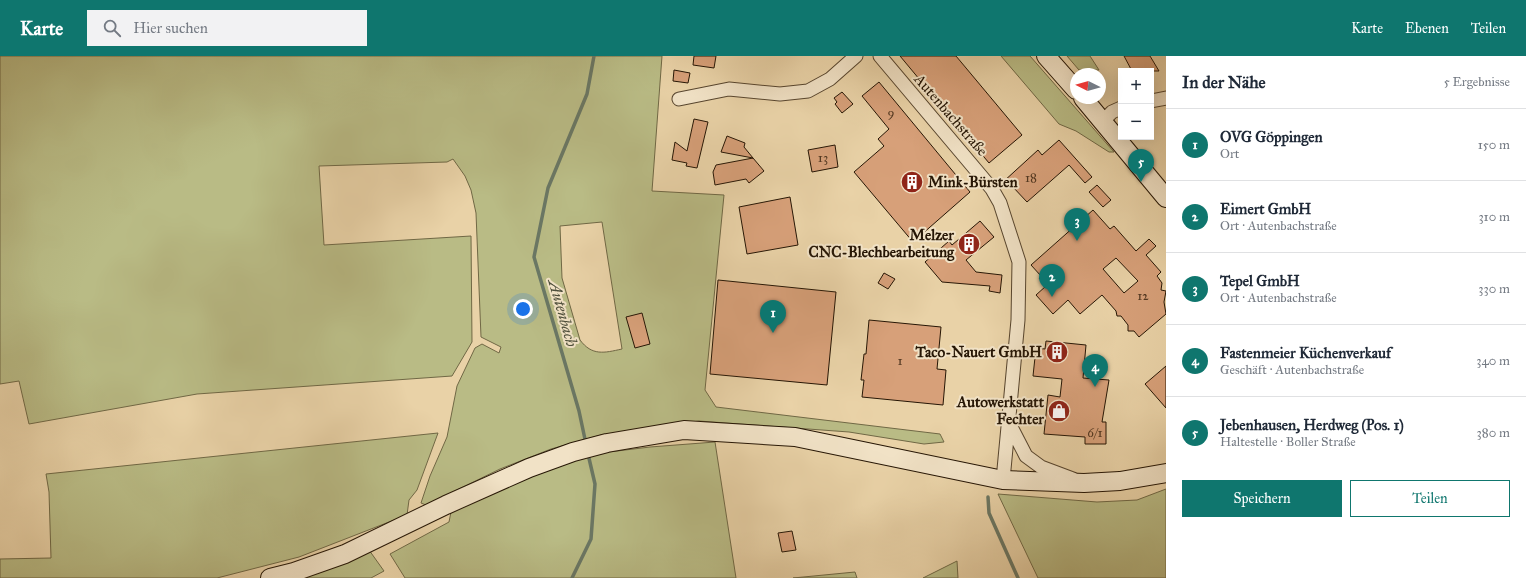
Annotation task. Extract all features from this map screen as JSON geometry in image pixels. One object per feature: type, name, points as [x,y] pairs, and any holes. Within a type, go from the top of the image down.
[{"type":"street","points":[[679,99],[728,90],[780,94],[808,91],[830,79],[856,56]]},
{"type":"street","name":"Autenbachstraße","points":[[880,56],[985,178],[1000,203],[1019,262],[1018,320],[1003,480]]},
{"type":"street","points":[[1046,56],[1070,83]]},
{"type":"street","points":[[1154,100],[1166,98]]},
{"type":"street","points":[[1088,104],[1166,198]]},
{"type":"street","points":[[1103,121],[1112,112],[1118,109]]},
{"type":"street","points":[[1009,423],[1026,456],[1041,467],[1084,483]]},
{"type":"street","points":[[270,578],[294,572],[345,554],[446,505],[529,468],[573,452],[607,443],[684,430],[795,437],[1003,480],[1084,483],[1166,474]]},
{"type":"green space","points":[[0,56],[662,56],[652,191],[724,195],[705,390],[716,407],[940,434],[944,442],[924,444],[849,432],[699,421],[601,435],[551,449],[500,469],[426,505],[421,503],[430,476],[447,437],[457,386],[475,348],[482,344],[499,353],[501,347],[481,337],[476,213],[471,190],[465,176],[453,159],[447,162],[319,166],[324,245],[471,236],[472,342],[452,376],[197,394],[29,424],[19,381],[0,384]],"holes":[[[602,222],[622,349],[610,352],[594,351],[589,349],[580,340],[562,278],[560,226]]]},
{"type":"green space","points":[[1001,56],[1030,56],[1070,102],[1070,104],[1072,104],[1114,152],[1109,152],[1076,131],[1059,124]]},
{"type":"green space","points":[[1067,56],[1090,56],[1098,68],[1077,68]]},
{"type":"green space","points":[[438,433],[417,490],[409,500],[407,515],[299,557],[217,578],[0,578],[0,559],[51,558],[49,492],[46,474]]},
{"type":"green space","points":[[715,442],[736,578],[405,578],[390,554],[449,522],[451,512],[471,502],[584,455],[650,447]]},
{"type":"green space","points":[[1166,489],[1166,578],[1038,578],[998,494],[1097,502],[1137,500]]},
{"type":"green space","points":[[369,550],[384,571],[371,578],[295,578]]},
{"type":"green space","points":[[957,561],[958,578],[923,578]]},
{"type":"green space","points":[[855,572],[857,578],[793,578]]},
{"type":"building","points":[[694,56],[716,56],[714,68],[693,65]]},
{"type":"building","name":"Mink-Bürsten","points":[[900,56],[956,56],[1022,135],[989,163]]},
{"type":"building","points":[[1124,56],[1150,56],[1159,71],[1154,71],[1154,68],[1130,68]]},
{"type":"building","points":[[674,70],[690,73],[688,83],[673,81]]},
{"type":"building","name":"Mink-Bürsten","points":[[879,82],[970,192],[913,242],[854,172],[884,146],[878,139],[889,129],[862,96]]},
{"type":"building","points":[[842,92],[853,104],[842,113],[835,104],[837,102],[834,98]]},
{"type":"building","points":[[694,119],[708,122],[697,168],[686,166],[687,163],[672,160],[675,142],[687,151]]},
{"type":"building","points":[[727,136],[745,143],[744,147],[753,158],[721,152]]},
{"type":"building","points":[[1059,140],[1092,177],[1085,183],[1069,165],[1027,202],[1012,186],[1003,182],[1038,150],[1042,155]]},
{"type":"building","points":[[835,145],[838,167],[812,172],[808,150]]},
{"type":"building","points":[[753,158],[764,171],[749,183],[746,179],[715,185],[713,172],[716,165]]},
{"type":"building","points":[[1097,185],[1111,200],[1103,207],[1089,192]]},
{"type":"building","points":[[790,197],[798,245],[747,254],[739,207]]},
{"type":"building","points":[[1093,210],[1110,229],[1114,226],[1136,251],[1149,239],[1156,246],[1146,255],[1161,272],[1157,276],[1162,283],[1161,290],[1166,291],[1164,302],[1166,314],[1139,337],[1134,331],[1128,331],[1128,325],[1121,316],[1117,316],[1116,311],[1102,295],[1080,314],[1068,300],[1053,314],[1036,295],[1046,286],[1039,278],[1041,276],[1031,265]],"holes":[[[1116,258],[1138,281],[1124,293],[1103,269]]]},
{"type":"building","points":[[980,221],[994,237],[966,260],[976,272],[1002,275],[1000,293],[989,291],[990,286],[942,282],[925,262],[949,241],[952,245]]},
{"type":"building","points":[[884,273],[895,279],[888,289],[878,283]]},
{"type":"building","points":[[718,280],[836,292],[827,385],[710,374]]},
{"type":"building","points":[[642,313],[650,344],[635,348],[626,317]]},
{"type":"building","points":[[869,320],[941,327],[937,369],[946,370],[943,405],[862,397],[864,380],[861,380],[864,354],[866,354]]},
{"type":"building","points":[[1046,341],[1086,345],[1083,378],[1109,380],[1102,422],[1106,422],[1106,444],[1085,444],[1085,437],[1044,434],[1048,395],[1060,397],[1062,379],[1033,376],[1036,348],[1045,349]]},
{"type":"building","points":[[1166,366],[1166,408],[1145,384]]},
{"type":"building","points":[[792,531],[796,550],[782,552],[778,533]]},
{"type":"waterway","name":"Autenbach","points":[[586,444],[579,411],[534,257],[548,188],[587,94],[594,56]]},
{"type":"waterway","name":"Autenbach","points":[[572,578],[591,539],[595,484],[588,454]]},
{"type":"waterway","points":[[988,497],[989,513],[1018,578]]},
{"type":"place","name":"Mink-Bürsten","points":[[912,182]]},
{"type":"place","name":"Jebenhausen, Herdweg (Pos. 1)","points":[[1141,182]]},
{"type":"place","name":"Tepel GmbH","points":[[1077,241]]},
{"type":"place","name":"Melzer CNC-Blechbearbeitung","points":[[969,244]]},
{"type":"place","name":"Eimert GmbH","points":[[1052,297]]},
{"type":"place","name":"OVG Göppingen","points":[[773,333]]},
{"type":"place","name":"Taco-Nauert GmbH","points":[[1057,352]]},
{"type":"place","name":"Fastenmeier Küchenverkauf","points":[[1095,387]]},
{"type":"place","name":"Autowerkstatt Fechter","points":[[1059,411]]}]
